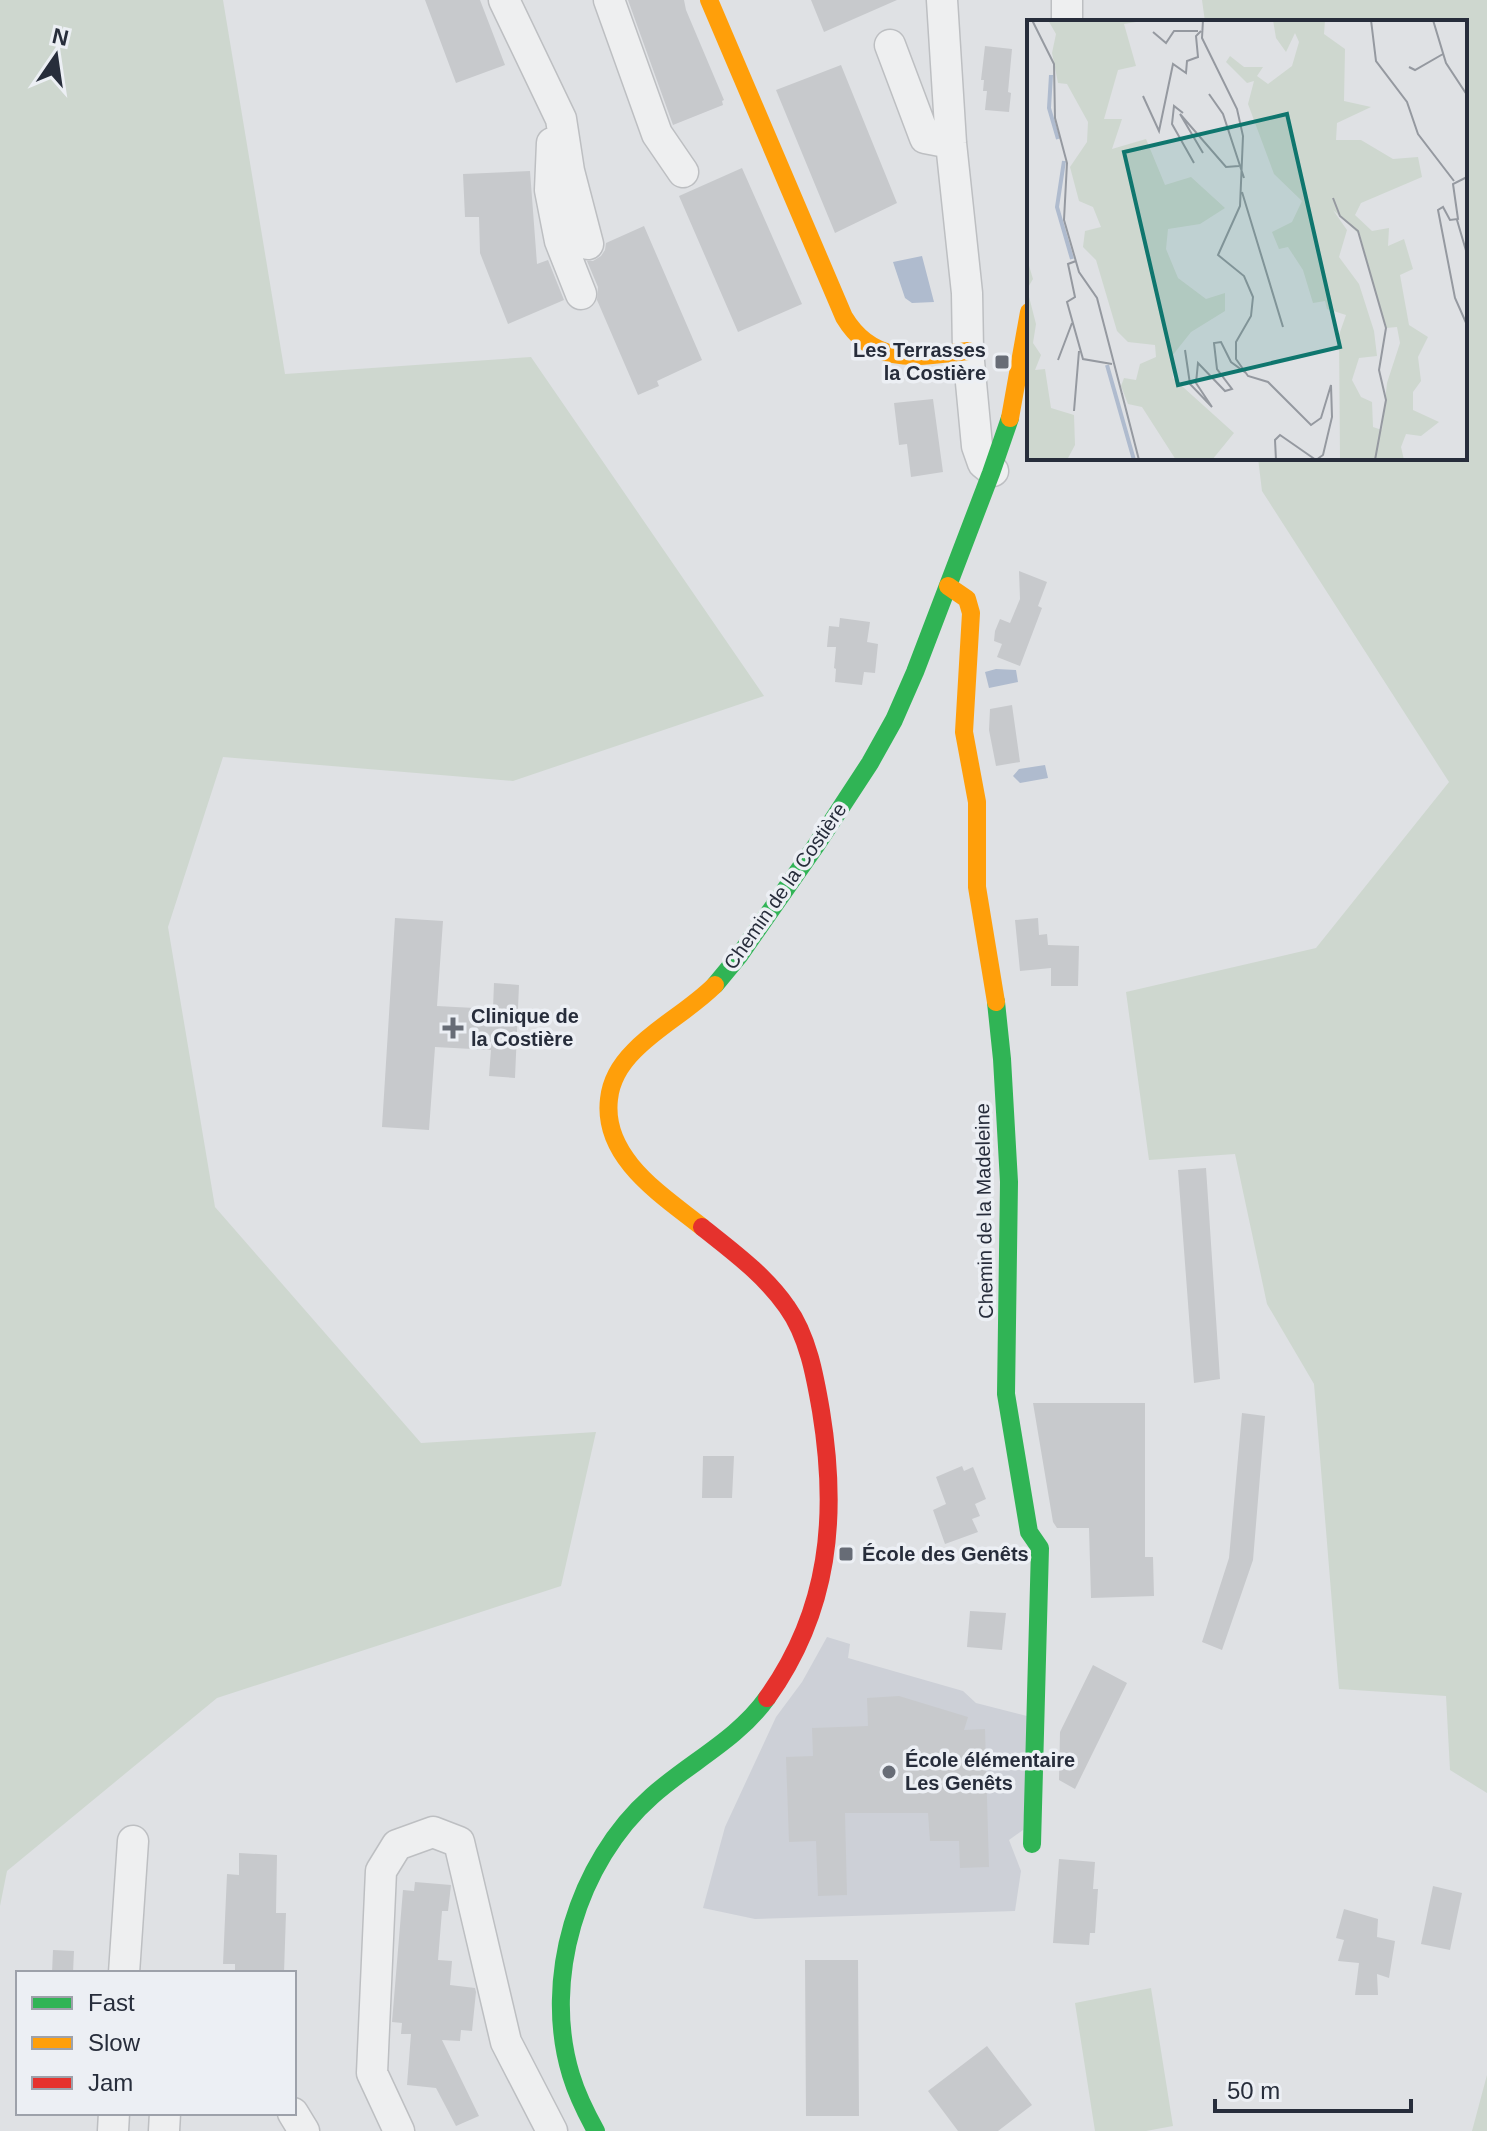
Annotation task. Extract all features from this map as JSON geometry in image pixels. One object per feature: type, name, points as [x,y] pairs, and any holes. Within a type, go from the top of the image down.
[{"type":"street","points":[[504,0],[561,119],[569,171],[588,244]]},
{"type":"street","points":[[609,0],[657,134],[683,172]]},
{"type":"street","points":[[709,0],[844,317],[857,337],[895,355],[968,351]]},
{"type":"street","points":[[942,0],[978,455],[993,471]]},
{"type":"street","points":[[890,45],[925,138],[951,143]]},
{"type":"street","points":[[561,119],[552,144],[550,190],[560,241],[581,294]]},
{"type":"street","name":"Chemin de la Costière","points":[[596,2131],[571,2076],[561,2024],[562,1976],[567,1944],[579,1906],[600,1860],[637,1811],[665,1784],[729,1739],[778,1682],[795,1653],[813,1611],[823,1577],[830,1522],[827,1463],[818,1395],[796,1320],[785,1303],[750,1267],[643,1180],[621,1152],[614,1137],[608,1117],[610,1089],[622,1065],[643,1043],[697,1002],[740,954],[893,723],[993,471],[1007,426],[1027,322]]},
{"type":"street","name":"Chemin de la Madeleine","points":[[948,586],[967,599],[971,613],[964,732],[977,802],[977,887],[994,980],[1009,1182],[1006,1394],[1029,1532],[1040,1548],[1032,1844]]},
{"type":"street","points":[[399,2131],[372,2073],[381,1871],[397,1845],[433,1832],[459,1842],[506,2042],[552,2131]]},
{"type":"street","points":[[124,1971],[133,1841]]},
{"type":"shaded area","points":[[0,0],[223,0],[285,374],[531,357],[764,696],[513,781],[223,757],[168,927],[215,1207],[421,1443],[596,1432],[561,1586],[217,1698],[7,1871],[0,1906]]},
{"type":"shaded area","points":[[1202,0],[1487,0],[1487,1793],[1450,1770],[1446,1696],[1339,1689],[1314,1384],[1267,1304],[1235,1154],[1149,1160],[1126,992],[1316,948],[1449,782],[1262,491],[1258,460],[1467,460],[1467,20],[1205,20]]},
{"type":"shaded area","name":"École élémentaire Les Genêts","points":[[827,1637],[850,1644],[848,1658],[963,1691],[976,1703],[1031,1717],[1023,1830],[1009,1840],[1021,1871],[1015,1911],[755,1919],[703,1908],[725,1827],[776,1717],[802,1682]]},
{"type":"shaded area","points":[[1151,1988],[1173,2126],[1146,2131],[1095,2131],[1075,2003]]},
{"type":"shaded area","points":[[1487,2075],[1487,2131],[1472,2131]]},
{"type":"water","points":[[922,256],[934,302],[912,303],[905,298],[893,262]]},
{"type":"water","points":[[1016,670],[1018,682],[989,688],[985,672]]},
{"type":"water","points":[[1045,765],[1048,778],[1020,783],[1013,776],[1019,769]]},
{"type":"building","points":[[425,0],[480,0],[505,65],[456,83]]},
{"type":"building","points":[[628,0],[684,0],[724,100],[723,105],[673,125]]},
{"type":"building","points":[[811,0],[897,0],[824,32]]},
{"type":"building","points":[[985,46],[1012,49],[1009,112],[985,110],[987,91],[983,91],[984,80],[981,80]]},
{"type":"building","points":[[841,65],[897,203],[835,233],[776,90]]},
{"type":"building","points":[[742,168],[802,304],[738,332],[679,196]]},
{"type":"building","points":[[530,171],[537,264],[548,260],[564,300],[508,324],[480,253],[479,217],[465,217],[463,174]]},
{"type":"building","points":[[644,226],[702,360],[657,381],[659,386],[638,395],[597,300],[598,287],[587,261],[601,256],[606,243]]},
{"type":"building","points":[[933,399],[943,472],[911,477],[907,444],[899,445],[894,403]]},
{"type":"building","points":[[1019,571],[1047,582],[1038,606],[1042,608],[1020,666],[997,657],[1002,644],[994,641],[1000,619],[1010,623],[1020,599]]},
{"type":"building","points":[[840,618],[870,622],[867,642],[878,644],[875,673],[864,672],[862,685],[835,682],[836,647],[827,647],[829,626],[839,627]]},
{"type":"building","points":[[1012,705],[1020,762],[996,766],[989,730],[990,709]]},
{"type":"building","name":"Clinique de la Costière","points":[[395,918],[443,921],[437,1006],[493,1009],[494,983],[519,985],[515,1078],[489,1076],[491,1050],[435,1047],[429,1130],[382,1127]]},
{"type":"building","points":[[1038,918],[1039,935],[1047,934],[1048,945],[1079,946],[1078,986],[1051,986],[1051,968],[1020,971],[1015,920]]},
{"type":"building","points":[[1206,1168],[1220,1379],[1194,1383],[1178,1170]]},
{"type":"building","points":[[1033,1403],[1145,1403],[1145,1557],[1153,1557],[1154,1596],[1091,1598],[1089,1528],[1057,1528],[1053,1522]]},
{"type":"building","points":[[1242,1413],[1265,1416],[1253,1560],[1222,1650],[1202,1642],[1229,1558]]},
{"type":"building","points":[[703,1456],[734,1456],[732,1498],[702,1498]]},
{"type":"building","points":[[962,1466],[964,1471],[973,1467],[986,1499],[975,1504],[980,1516],[972,1519],[978,1532],[945,1544],[933,1510],[946,1504],[936,1477]]},
{"type":"building","points":[[970,1611],[1006,1613],[1002,1650],[967,1647]]},
{"type":"building","points":[[1093,1665],[1127,1683],[1075,1789],[1059,1780],[1060,1732]]},
{"type":"building","points":[[899,1696],[968,1717],[964,1730],[985,1729],[989,1867],[960,1868],[959,1841],[930,1841],[928,1813],[845,1813],[847,1895],[818,1896],[816,1841],[789,1842],[786,1757],[813,1756],[812,1728],[868,1726],[867,1698]]},
{"type":"building","points":[[239,1853],[277,1855],[276,1913],[286,1913],[284,1971],[235,1971],[235,1964],[223,1964],[227,1874],[239,1875]]},
{"type":"building","points":[[1059,1859],[1095,1862],[1093,1889],[1098,1889],[1095,1933],[1090,1933],[1089,1945],[1053,1943]]},
{"type":"building","points":[[415,1882],[451,1885],[448,1911],[442,1911],[438,1960],[452,1961],[450,1985],[475,1988],[476,1992],[472,2031],[461,2030],[460,2041],[442,2040],[479,2116],[456,2126],[436,2088],[407,2085],[411,2034],[401,2034],[402,2023],[392,2022],[403,1890],[414,1891]]},
{"type":"building","points":[[1433,1886],[1462,1893],[1450,1950],[1421,1944]]},
{"type":"building","points":[[1344,1909],[1378,1919],[1377,1937],[1395,1941],[1389,1978],[1377,1974],[1378,1995],[1355,1995],[1359,1963],[1338,1961],[1344,1940],[1336,1938]]},
{"type":"building","points":[[53,1950],[74,1951],[73,1971],[52,1971]]},
{"type":"building","points":[[805,1960],[858,1960],[859,2116],[806,2116]]},
{"type":"building","points":[[987,2046],[1032,2105],[998,2131],[958,2131],[928,2091]]},
{"type":"traffic: fast","points":[[715,985],[739,956],[817,844],[894,720],[1010,418]]},
{"type":"traffic: fast","points":[[996,1002],[1009,1182],[1006,1394],[1029,1532],[1040,1548],[1032,1844]]},
{"type":"traffic: fast","points":[[596,2131],[571,2075],[563,2038],[561,2001],[564,1962],[572,1925],[586,1888],[604,1854],[626,1823],[652,1796],[742,1726],[767,1698]]},
{"type":"traffic: slow","points":[[709,0],[844,317],[856,333],[883,351],[915,356],[968,351]]},
{"type":"traffic: slow","points":[[1010,418],[1027,323]]},
{"type":"traffic: slow","points":[[948,586],[967,599],[971,613],[964,732],[977,802],[977,887],[996,1002]]},
{"type":"traffic: slow","points":[[702,1227],[653,1188],[625,1157],[609,1120],[609,1099],[614,1079],[629,1056],[715,985]]},
{"type":"traffic: jam","points":[[702,1227],[758,1274],[787,1307],[805,1343],[821,1411],[829,1487],[824,1560],[804,1631],[788,1665],[767,1698]]},
{"type":"place","name":"Les Terrasses la Costière","points":[[1002,362]]},
{"type":"place","name":"Clinique de la Costière","points":[[453,1028]]},
{"type":"place","name":"École des Genêts","points":[[846,1554]]},
{"type":"place","name":"École élémentaire Les Genêts","points":[[889,1772]]}]
